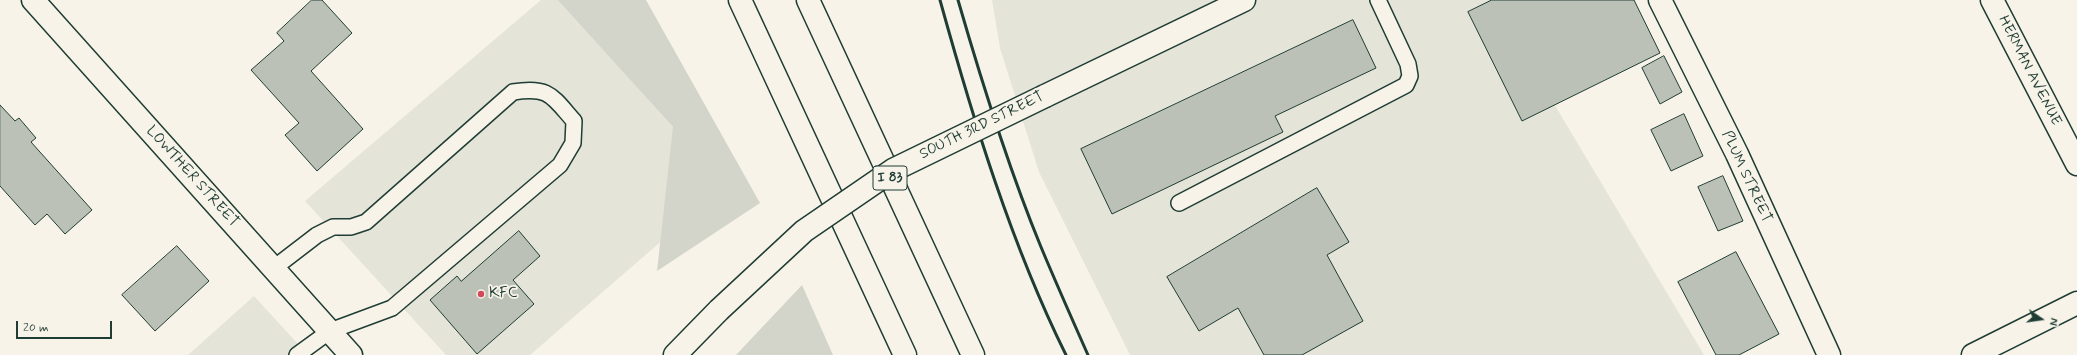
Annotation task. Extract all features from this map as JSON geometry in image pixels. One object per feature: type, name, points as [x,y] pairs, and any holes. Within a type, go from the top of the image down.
[{"type":"main road","name":"LOWTHER STREET","points":[[33,0],[274,268],[350,355]]},
{"type":"main road","points":[[740,0],[905,355]]},
{"type":"main road","name":"I 83","points":[[808,0],[973,355]]},
{"type":"main road","name":"SOUTH 3RD STREET","points":[[675,355],[719,310],[804,231],[893,170],[1244,0]]},
{"type":"main road","name":"PLUM STREET","points":[[1660,0],[1737,154],[1829,355]]},
{"type":"main road","name":"HERMAN AVENUE","points":[[1992,0],[2077,164]]},
{"type":"main road","points":[[1973,355],[2077,303]]},
{"type":"lane","points":[[1179,203],[1406,85],[1410,76],[1408,64],[1378,0]]},
{"type":"lane","points":[[274,268],[317,235],[333,227],[351,227],[366,222],[513,92],[532,89],[550,93],[574,121],[573,143],[560,165],[392,308],[330,331],[297,355]]},
{"type":"shaded area","points":[[541,0],[560,0],[725,186],[530,355],[446,355],[305,201]]},
{"type":"shaded area","points":[[558,0],[646,0],[760,203],[657,271],[673,127]]},
{"type":"shaded area","points":[[992,0],[1492,0],[1704,355],[1130,355],[1039,172],[1000,48]]},
{"type":"shaded area","points":[[802,285],[833,355],[736,355]]},
{"type":"shaded area","points":[[254,296],[308,355],[188,355]]},
{"type":"building","points":[[312,0],[322,0],[352,33],[311,71],[363,129],[317,171],[285,135],[299,123],[251,70],[284,41],[277,33]]},
{"type":"building","points":[[1492,0],[1634,0],[1660,53],[1522,121],[1468,12]]},
{"type":"building","points":[[1353,20],[1376,68],[1275,116],[1283,132],[1112,214],[1081,149]]},
{"type":"building","points":[[1664,56],[1682,92],[1660,104],[1642,68]]},
{"type":"building","points":[[0,105],[15,121],[19,118],[36,138],[31,142],[92,210],[65,234],[47,214],[35,225],[0,186]]},
{"type":"building","points":[[1684,114],[1703,156],[1671,171],[1651,130]]},
{"type":"building","points":[[1723,176],[1743,221],[1718,231],[1698,187]]},
{"type":"building","points":[[1317,188],[1349,242],[1327,255],[1363,321],[1302,355],[1264,355],[1238,308],[1199,331],[1167,277]]},
{"type":"building","name":"KFC","points":[[519,231],[540,256],[513,280],[534,304],[477,354],[430,300],[457,276],[461,281]]},
{"type":"building","points":[[177,246],[209,281],[155,331],[122,295]]},
{"type":"building","points":[[1736,252],[1779,334],[1739,355],[1716,355],[1678,282]]},
{"type":"railway","points":[[940,0],[966,90],[995,180],[1028,269],[1046,313],[1066,355]]},
{"type":"railway","points":[[958,0],[986,94],[1017,186],[1058,288],[1088,355]]},
{"type":"place","name":"KFC","points":[[481,294]]}]
